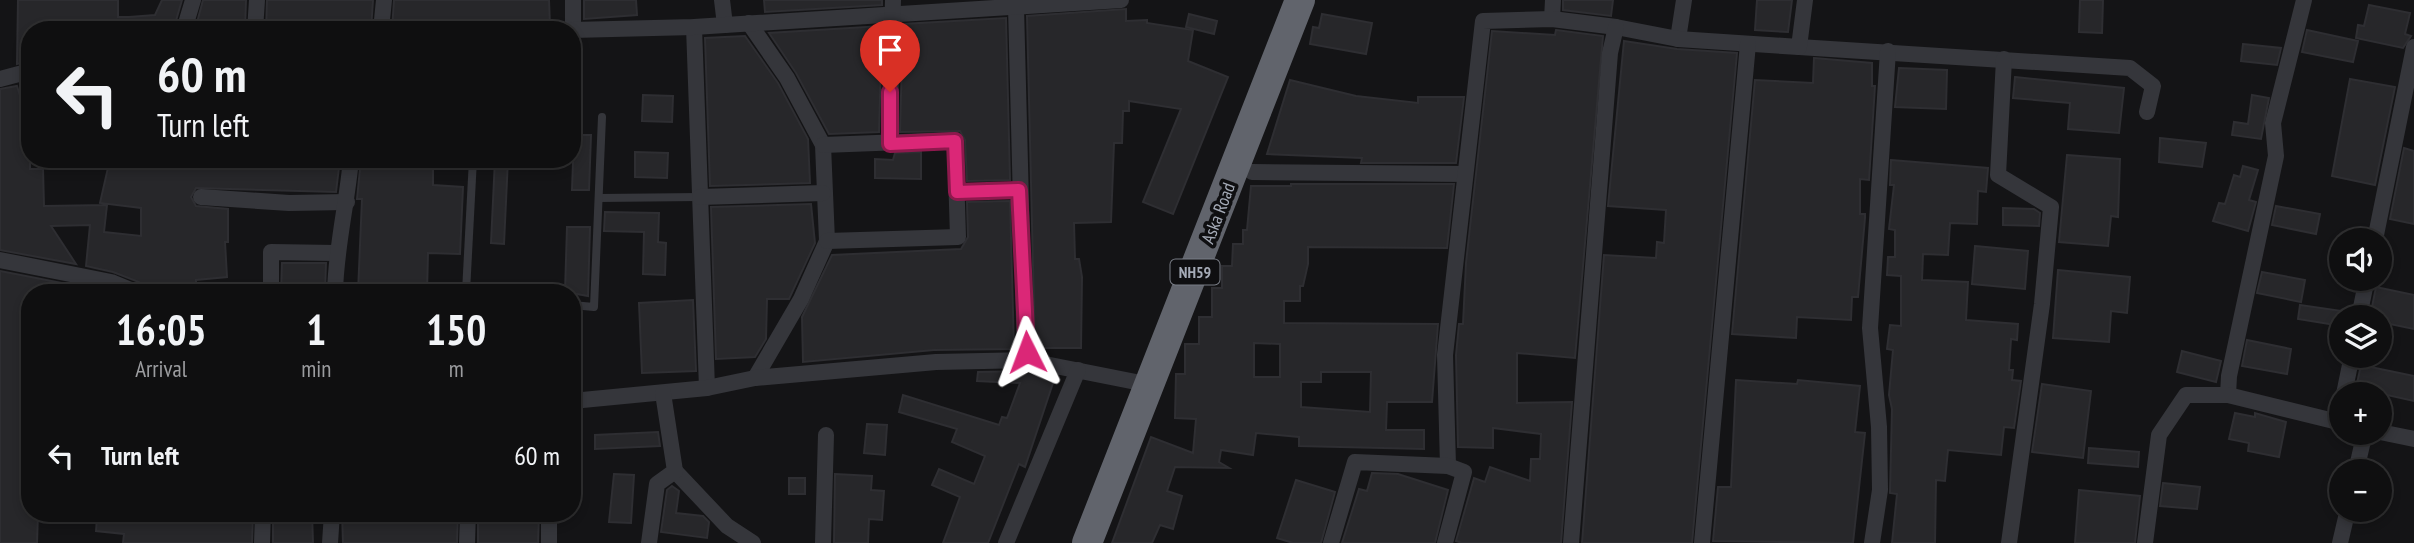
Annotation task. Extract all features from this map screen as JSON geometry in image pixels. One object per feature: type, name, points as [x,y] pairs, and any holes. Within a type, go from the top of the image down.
[{"type":"highway","name":"Aska Road","points":[[1087,543],[1300,0]]},
{"type":"highway","name":"NH59","points":[[1105,543],[1200,292],[1252,172],[1317,0]]},
{"type":"street","points":[[187,21],[193,0]]},
{"type":"street","points":[[256,21],[257,0]]},
{"type":"street","points":[[383,21],[384,0]]},
{"type":"street","points":[[573,0],[573,21]]},
{"type":"street","points":[[722,0],[725,25]]},
{"type":"street","points":[[581,30],[725,25],[892,7],[1016,7],[1121,0]]},
{"type":"street","points":[[1552,19],[1553,0]]},
{"type":"street","points":[[1678,39],[1684,0]]},
{"type":"street","points":[[1799,47],[1805,0]]},
{"type":"street","points":[[2228,395],[2229,376],[2276,156],[2273,124],[2304,0]]},
{"type":"street","points":[[890,144],[892,7]]},
{"type":"street","points":[[1016,7],[1024,360]]},
{"type":"street","points":[[1448,466],[1445,355],[1483,21],[1552,19],[1616,26],[1678,39],[2130,68],[2153,86],[2147,112]]},
{"type":"street","points":[[749,23],[788,78],[823,145],[827,241],[801,299],[755,378]]},
{"type":"street","points":[[1571,543],[1610,53],[1616,26]]},
{"type":"street","points":[[694,27],[707,388]]},
{"type":"street","points":[[1702,543],[1748,44]]},
{"type":"street","points":[[2377,228],[2414,47]]},
{"type":"street","points":[[1872,543],[1880,490],[1870,328],[1888,51]]},
{"type":"street","points":[[2004,59],[1998,175],[2051,207],[2042,304],[2009,543]]},
{"type":"street","points":[[0,79],[21,73]]},
{"type":"street","points":[[823,145],[955,141],[958,237],[827,241]]},
{"type":"street","points":[[335,284],[336,253],[347,202],[350,168]]},
{"type":"street","points":[[1252,172],[1465,174]]},
{"type":"street","points":[[957,192],[1019,190]]},
{"type":"street","points":[[701,198],[823,194]]},
{"type":"street","points":[[201,197],[309,204],[347,202]]},
{"type":"street","points":[[271,284],[271,252],[336,253]]},
{"type":"street","points":[[0,260],[116,284]]},
{"type":"street","points":[[581,400],[707,388],[755,378],[936,362],[1024,360],[1151,385]]},
{"type":"street","points":[[1006,543],[1078,370]]},
{"type":"street","points":[[663,393],[675,471],[727,527],[752,543]]},
{"type":"street","points":[[2146,543],[2160,435],[2186,395],[2228,395],[2329,415]]},
{"type":"street","points":[[2392,434],[2414,439]]},
{"type":"street","points":[[823,543],[826,435]]},
{"type":"street","points":[[1331,543],[1355,461],[1448,466],[1464,472],[1445,543]]},
{"type":"street","points":[[649,543],[657,484],[675,471]]},
{"type":"street","points":[[262,543],[263,522]]},
{"type":"street","points":[[330,543],[331,522]]},
{"type":"street","points":[[467,543],[468,522]]},
{"type":"street","points":[[548,522],[549,543]]},
{"type":"street","points":[[2340,543],[2345,522]]},
{"type":"lane","points":[[581,306],[594,307],[602,117]]},
{"type":"lane","points":[[466,284],[473,168]]},
{"type":"lane","points":[[598,198],[701,198]]},
{"type":"building","points":[[18,0],[118,0],[118,17],[129,17],[155,15],[162,0],[182,0],[176,21],[21,21],[21,63],[17,64]]},
{"type":"building","points":[[203,0],[246,0],[245,21],[197,21]]},
{"type":"building","points":[[267,0],[373,0],[372,21],[266,21]]},
{"type":"building","points":[[394,0],[549,0],[550,21],[393,21]]},
{"type":"building","points":[[584,0],[636,0],[637,15],[584,19]]},
{"type":"building","points":[[764,0],[882,0],[882,5],[765,12]]},
{"type":"building","points":[[1563,0],[1613,0],[1611,16],[1563,10]]},
{"type":"building","points":[[1757,0],[1792,0],[1788,32],[1755,30]]},
{"type":"building","points":[[2080,0],[2103,0],[2102,33],[2079,32]]},
{"type":"building","points":[[2369,5],[2410,13],[2405,34],[2411,36],[2403,48],[2356,38],[2358,25],[2364,26]]},
{"type":"building","points":[[1126,9],[1126,21],[1147,20],[1147,23],[1193,30],[1188,61],[1228,77],[1173,214],[1143,202],[1181,109],[1129,101],[1129,111],[1123,111],[1122,143],[1114,143],[1111,222],[1074,223],[1075,259],[1079,259],[1082,277],[1081,348],[1035,348],[1027,16]]},
{"type":"building","points":[[1189,14],[1217,21],[1214,34],[1186,27]]},
{"type":"building","points":[[1322,14],[1372,23],[1366,54],[1310,44],[1313,27],[1319,28]]},
{"type":"building","points":[[1006,18],[1010,180],[967,181],[965,140],[960,131],[900,132],[903,24]]},
{"type":"building","points":[[882,26],[879,132],[829,134],[796,73],[769,33]]},
{"type":"building","points":[[1556,30],[1603,36],[1575,358],[1517,353],[1517,403],[1572,402],[1561,543],[1462,543],[1456,541],[1474,478],[1485,482],[1490,467],[1530,481],[1531,459],[1540,459],[1541,434],[1493,428],[1493,448],[1458,447],[1456,355],[1459,324],[1463,324],[1466,263],[1492,31],[1555,35]]},
{"type":"building","points":[[2307,30],[2358,41],[2353,62],[2302,52]]},
{"type":"building","points":[[745,36],[778,83],[808,139],[810,183],[710,186],[705,38]]},
{"type":"building","points":[[1624,41],[1677,49],[1737,53],[1692,543],[1582,543],[1604,255],[1656,258],[1657,242],[1664,243],[1666,210],[1608,206]]},
{"type":"building","points":[[2243,44],[2281,48],[2277,65],[2241,61]]},
{"type":"building","points":[[1814,58],[1872,63],[1872,86],[1875,86],[1869,180],[1860,179],[1860,214],[1865,214],[1865,218],[1858,297],[1852,297],[1851,320],[1797,317],[1796,338],[1732,334],[1755,80],[1813,83]]},
{"type":"building","points":[[1899,68],[1947,70],[1946,109],[1895,107]]},
{"type":"building","points":[[2015,77],[2124,88],[2119,133],[2068,129],[2070,103],[2013,98]]},
{"type":"building","points":[[2350,79],[2395,87],[2375,185],[2332,176]]},
{"type":"building","points":[[1290,80],[1356,96],[1418,103],[1418,97],[1464,97],[1456,163],[1361,163],[1362,158],[1267,154]]},
{"type":"building","points":[[17,86],[21,99],[21,168],[43,169],[44,206],[107,205],[104,232],[141,236],[141,208],[100,203],[108,168],[339,168],[336,192],[196,188],[191,197],[196,206],[228,209],[228,242],[225,242],[227,277],[196,280],[196,284],[140,284],[113,272],[86,266],[90,225],[51,226],[76,264],[0,250],[0,89]]},
{"type":"building","points":[[643,95],[673,96],[672,122],[642,121]]},
{"type":"building","points":[[2252,95],[2269,98],[2261,139],[2232,135],[2234,122],[2248,124]]},
{"type":"building","points":[[581,135],[591,135],[589,190],[572,190],[573,168],[581,168]]},
{"type":"building","points":[[2160,138],[2206,143],[2202,167],[2159,162]]},
{"type":"building","points":[[2404,148],[2414,151],[2414,224],[2390,219]]},
{"type":"building","points":[[635,152],[668,153],[667,178],[635,177]]},
{"type":"building","points":[[921,152],[921,179],[875,178],[875,159],[893,160],[895,153]]},
{"type":"building","points":[[2067,155],[2120,159],[2118,217],[2111,216],[2108,246],[2059,242]]},
{"type":"building","points":[[1891,160],[1988,168],[1986,192],[1978,191],[1977,224],[1950,223],[1948,255],[1923,254],[1922,280],[1968,282],[1966,320],[2018,324],[2017,340],[2011,339],[2009,370],[2013,370],[2012,380],[2021,381],[2014,428],[2004,427],[2001,455],[1948,450],[1945,481],[1936,480],[1935,543],[1892,543],[1897,494],[1890,493],[1892,409],[1889,395],[1893,350],[1887,349],[1890,325],[1901,326],[1901,276],[1887,275],[1888,257],[1895,257],[1895,230],[1889,229],[1894,185],[1890,185]]},
{"type":"building","points":[[2243,166],[2258,170],[2249,200],[2256,202],[2248,231],[2213,221],[2219,203],[2225,204],[2234,175],[2240,177]]},
{"type":"building","points":[[360,168],[433,168],[433,185],[463,187],[460,254],[428,253],[427,284],[358,284],[362,199],[357,199]]},
{"type":"building","points":[[495,168],[508,168],[504,244],[491,243]]},
{"type":"building","points":[[1454,184],[1447,248],[1308,247],[1308,264],[1303,286],[1300,286],[1300,301],[1284,301],[1284,323],[1438,324],[1432,402],[1387,402],[1386,430],[1424,430],[1424,449],[1299,446],[1299,437],[1256,433],[1253,455],[1221,450],[1219,462],[1229,468],[1175,467],[1167,491],[1182,496],[1173,529],[1160,525],[1152,543],[1112,543],[1151,437],[1193,453],[1196,419],[1175,418],[1176,374],[1185,374],[1185,344],[1199,344],[1199,317],[1212,317],[1212,288],[1222,288],[1222,266],[1232,266],[1233,244],[1243,244],[1251,186]],"holes":[[[1254,343],[1280,344],[1280,377],[1254,377]],[[1321,372],[1371,372],[1370,412],[1301,407],[1301,382],[1321,382]]]},
{"type":"building","points":[[1010,201],[1014,349],[934,350],[803,362],[802,317],[832,255],[961,249],[968,237],[967,202]]},
{"type":"building","points":[[811,204],[815,243],[789,299],[767,299],[766,339],[755,357],[716,359],[711,207]]},
{"type":"building","points":[[2276,206],[2320,214],[2316,234],[2272,225]]},
{"type":"building","points":[[2003,208],[2034,209],[2040,213],[2039,226],[2003,225]]},
{"type":"building","points":[[605,212],[659,213],[658,242],[666,243],[665,275],[643,274],[644,232],[604,231]]},
{"type":"building","points":[[567,227],[590,227],[588,296],[581,295],[581,284],[565,284]]},
{"type":"building","points":[[1975,246],[2028,251],[2025,289],[1972,284]]},
{"type":"building","points":[[282,263],[326,263],[325,284],[281,284]]},
{"type":"building","points":[[2058,270],[2130,277],[2127,313],[2111,311],[2109,342],[2053,338]]},
{"type":"building","points":[[0,271],[67,284],[21,284],[21,522],[38,522],[37,543],[0,543]]},
{"type":"building","points":[[2262,272],[2305,280],[2301,302],[2257,293]]},
{"type":"building","points":[[2392,290],[2414,295],[2414,329],[2392,324],[2392,305],[2372,305],[2375,291]]},
{"type":"building","points":[[693,300],[696,371],[642,373],[639,303]]},
{"type":"building","points":[[2300,305],[2329,309],[2329,324],[2298,319]]},
{"type":"building","points":[[2247,340],[2291,349],[2287,374],[2242,366]]},
{"type":"building","points":[[2182,351],[2221,361],[2216,382],[2177,372]]},
{"type":"building","points":[[2360,368],[2375,368],[2414,376],[2414,401],[2392,396],[2392,382],[2357,382]]},
{"type":"building","points":[[1024,371],[1055,377],[1025,467],[1019,464],[988,543],[943,543],[960,497],[932,485],[939,469],[974,484],[985,456],[952,442],[957,429],[899,412],[903,395],[999,425],[1002,417],[1007,418],[1020,383],[977,381],[978,372]]},
{"type":"building","points":[[1736,380],[1797,384],[1798,380],[1860,386],[1855,432],[1865,433],[1853,543],[1713,541],[1718,487],[1731,487]]},
{"type":"building","points":[[2042,384],[2091,391],[2083,458],[2032,452]]},
{"type":"building","points":[[2235,413],[2255,417],[2255,413],[2286,422],[2279,457],[2248,451],[2249,443],[2229,439]]},
{"type":"building","points":[[867,424],[887,425],[885,455],[864,453]]},
{"type":"building","points":[[658,432],[660,446],[595,449],[595,435]]},
{"type":"building","points":[[2089,448],[2139,452],[2138,467],[2088,463]]},
{"type":"building","points":[[1372,473],[1398,474],[1448,490],[1435,543],[1342,543],[1359,489],[1367,491]]},
{"type":"building","points":[[614,474],[634,475],[631,523],[609,522]]},
{"type":"building","points":[[835,474],[872,476],[871,490],[884,491],[882,520],[869,519],[868,543],[834,543]]},
{"type":"building","points":[[789,478],[805,478],[805,494],[789,494]]},
{"type":"building","points":[[1296,480],[1335,492],[1321,543],[1293,543],[1277,538]]},
{"type":"building","points":[[2163,483],[2200,487],[2197,509],[2160,506]]},
{"type":"building","points":[[672,486],[679,491],[676,513],[703,516],[709,522],[707,538],[661,532],[667,490]]},
{"type":"building","points":[[2079,490],[2140,496],[2135,543],[2075,543]]},
{"type":"building","points":[[97,522],[253,522],[252,543],[123,543],[124,534],[96,531]]},
{"type":"building","points":[[273,522],[312,522],[313,543],[273,543]]},
{"type":"building","points":[[342,522],[458,522],[457,543],[343,543]]},
{"type":"building","points":[[478,522],[539,522],[538,543],[478,543]]},
{"type":"route","points":[[890,92],[890,144],[955,141],[957,192],[1019,190],[1027,352]]}]
